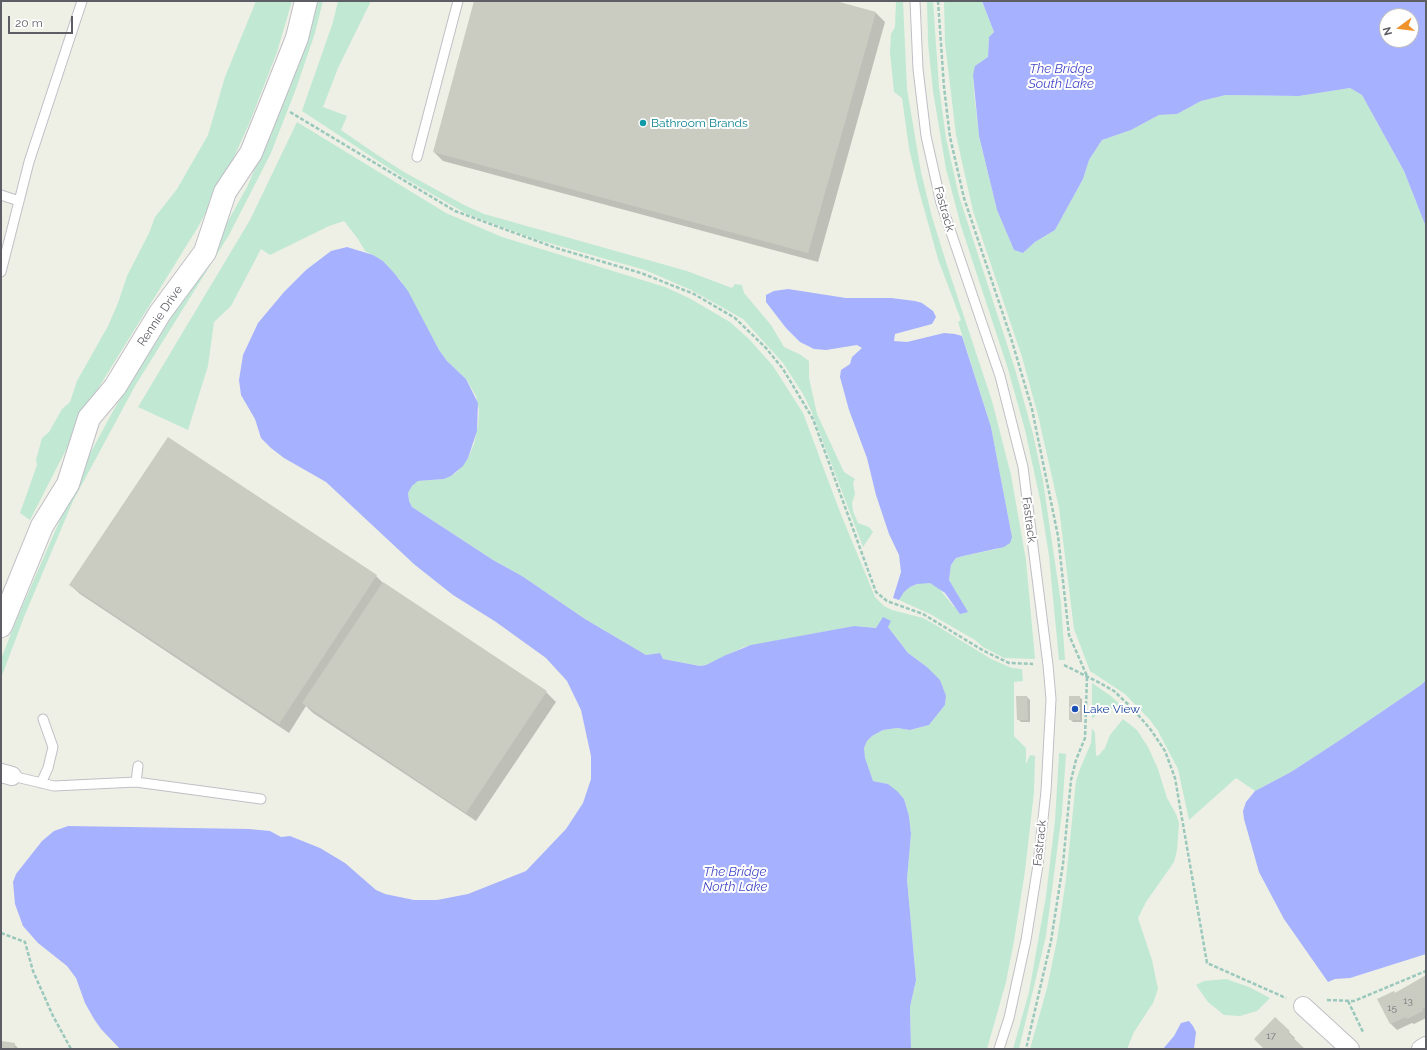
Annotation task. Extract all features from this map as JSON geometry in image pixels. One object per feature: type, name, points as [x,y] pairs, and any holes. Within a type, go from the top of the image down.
[{"type":"street","name":"Rennie Drive","points":[[1,626],[42,526],[68,484],[90,418],[115,387],[160,312],[205,252],[225,192],[251,153],[270,106],[297,38],[306,1]]},
{"type":"street","points":[[1304,1006],[1350,1049]]},
{"type":"street","points":[[1421,1049],[1426,1046]]},
{"type":"lane","points":[[1,272],[29,162],[82,1]]},
{"type":"lane","points":[[417,157],[458,1]]},
{"type":"lane","name":"Fastrack","points":[[914,1],[918,69],[926,136],[941,203],[1000,376],[1023,467],[1051,699],[1046,791],[1038,865],[1026,940],[1009,1018],[999,1049]]},
{"type":"lane","points":[[1,195],[19,201]]},
{"type":"lane","points":[[41,783],[48,768],[53,747],[43,719]]},
{"type":"lane","points":[[136,782],[138,766]]},
{"type":"lane","points":[[6,774],[54,786],[136,782],[261,799]]},
{"type":"path","points":[[270,106],[295,114],[455,211],[556,248],[641,273],[694,294],[735,318],[766,348],[783,369],[799,392],[813,419],[876,592],[887,601],[923,614],[984,651],[1009,663],[1063,665],[1100,683],[1114,691],[1147,725],[1165,751],[1175,778],[1206,962],[1304,1006],[1331,999],[1354,1001],[1426,971]]},
{"type":"path","points":[[1,933],[25,942],[33,972],[53,1016],[71,1049]]},
{"type":"path","points":[[1348,1000],[1364,1035]]},
{"type":"green space","points":[[256,1],[292,1],[277,52],[249,124],[224,179],[198,227],[94,395],[30,520],[20,513],[37,465],[36,460],[42,438],[49,432],[62,409],[70,402],[77,381],[108,326],[127,276],[149,233],[155,217],[177,189],[208,135],[225,77]]},
{"type":"green space","points":[[316,1],[323,1],[315,33],[297,86],[271,153],[229,235],[135,386],[73,501],[24,617],[1,678],[1,659],[18,616],[84,465],[113,411],[199,273],[247,187],[289,90],[301,56]]},
{"type":"green space","points":[[338,1],[371,1],[338,68],[323,107],[347,116],[341,130],[404,172],[464,205],[484,214],[687,271],[732,288],[735,284],[742,285],[744,293],[771,325],[784,347],[801,355],[809,361],[809,378],[817,414],[844,472],[855,479],[853,483],[855,494],[852,503],[853,511],[858,523],[869,527],[873,532],[863,547],[811,410],[803,394],[783,363],[743,319],[691,290],[645,270],[538,240],[467,214],[404,178],[302,111],[333,22]]},
{"type":"green space","points":[[896,1],[903,1],[907,89],[921,172],[932,217],[992,401],[1011,475],[1026,560],[1035,659],[1004,658],[983,647],[975,640],[930,614],[899,600],[904,592],[910,587],[923,582],[930,583],[938,587],[954,607],[964,606],[949,580],[951,565],[956,558],[997,549],[1012,537],[991,427],[958,322],[961,320],[938,259],[918,187],[909,148],[902,98],[894,92],[890,52],[891,34],[895,27]]},
{"type":"green space","points":[[927,1],[933,1],[939,87],[946,138],[959,196],[1015,369],[1033,434],[1043,481],[1061,603],[1065,660],[1059,660],[1049,556],[1040,499],[1025,430],[1008,369],[961,226],[946,169],[933,91],[928,43]]},
{"type":"green space","points":[[944,1],[982,1],[994,32],[989,37],[988,57],[973,75],[974,92],[979,136],[997,210],[1014,250],[1023,253],[1035,242],[1055,230],[1083,179],[1089,160],[1102,140],[1131,130],[1159,115],[1177,114],[1201,101],[1226,95],[1299,96],[1350,88],[1362,95],[1404,171],[1426,227],[1426,680],[1421,685],[1291,772],[1255,791],[1236,778],[1189,820],[1178,769],[1158,731],[1150,720],[1125,694],[1090,671],[1074,629],[1059,508],[1038,415],[1022,357],[973,211],[956,135],[945,43]]},
{"type":"green space","points":[[297,122],[446,213],[502,237],[665,287],[689,298],[730,322],[749,339],[773,366],[803,413],[840,512],[875,597],[884,606],[892,610],[923,618],[991,659],[1012,668],[1022,669],[1023,681],[1014,682],[1014,736],[1026,748],[1026,764],[1030,755],[1035,756],[1034,792],[1025,871],[1014,941],[1006,982],[987,1049],[911,1049],[910,1007],[916,980],[907,879],[911,834],[909,816],[904,799],[888,784],[873,781],[864,758],[864,748],[867,741],[872,736],[883,730],[897,728],[911,730],[929,725],[945,705],[946,696],[927,667],[908,653],[888,627],[890,621],[876,628],[854,626],[744,647],[706,665],[700,666],[663,659],[660,653],[646,655],[585,619],[522,576],[493,560],[412,507],[409,501],[408,493],[412,486],[418,481],[444,479],[451,476],[457,472],[468,458],[474,444],[478,425],[479,410],[476,396],[466,379],[447,361],[439,350],[401,281],[383,261],[365,251],[344,221],[329,226],[270,255],[261,249],[231,306],[214,322],[208,366],[188,430],[138,407],[250,220]]},
{"type":"green space","points":[[1092,683],[1111,696],[1125,709],[1124,711],[1117,708],[1109,709],[1099,712],[1092,719]]},
{"type":"green space","points":[[1123,719],[1137,730],[1148,747],[1158,769],[1167,798],[1179,823],[1177,850],[1174,862],[1146,902],[1138,918],[1152,960],[1158,989],[1153,1003],[1134,1032],[1127,1049],[1030,1049],[1047,988],[1057,940],[1066,879],[1076,781],[1091,743],[1092,728],[1095,733],[1096,756],[1099,755],[1105,748],[1110,735]]},
{"type":"green space","points":[[1059,753],[1066,754],[1062,813],[1046,936],[1019,1049],[1013,1049],[1029,992],[1046,896],[1055,821]]},
{"type":"green space","points":[[1226,979],[1249,987],[1270,998],[1257,1011],[1240,1016],[1224,1015],[1208,1002],[1196,985],[1204,981]]},
{"type":"water","name":"The Bridge South Lake","points":[[982,1],[1426,1],[1426,227],[1404,171],[1362,95],[1350,88],[1299,96],[1226,95],[1201,101],[1177,114],[1159,115],[1131,130],[1102,140],[1089,160],[1083,179],[1055,230],[1035,242],[1023,253],[1014,250],[997,210],[979,136],[973,75],[975,66],[988,57],[989,37],[994,32]]},
{"type":"water","name":"The Bridge North Lake","points":[[347,247],[373,255],[383,261],[395,274],[408,291],[439,350],[447,361],[466,379],[478,403],[477,431],[468,458],[463,466],[451,476],[444,479],[418,481],[412,486],[408,493],[409,501],[412,507],[493,560],[522,576],[585,619],[646,655],[660,653],[663,659],[700,666],[706,665],[751,645],[854,626],[876,628],[883,617],[891,621],[888,627],[908,653],[927,667],[940,680],[946,696],[945,705],[929,725],[910,730],[897,728],[883,730],[872,736],[867,741],[864,748],[865,758],[873,781],[888,784],[897,791],[904,799],[909,816],[911,834],[907,879],[916,980],[910,1007],[911,1049],[120,1049],[101,1029],[94,1019],[85,1003],[76,978],[67,966],[38,943],[23,926],[15,904],[13,882],[16,874],[42,841],[54,831],[68,826],[249,829],[270,831],[281,837],[290,836],[320,848],[345,863],[376,890],[385,894],[414,900],[437,900],[468,894],[526,871],[566,829],[583,803],[591,779],[591,756],[581,710],[567,681],[546,658],[496,622],[453,595],[415,565],[326,482],[284,458],[271,448],[261,438],[255,419],[241,395],[239,380],[243,355],[258,323],[284,292],[306,270],[331,251]]},
{"type":"water","points":[[788,289],[846,298],[891,298],[915,301],[922,303],[933,311],[936,317],[932,324],[895,334],[894,341],[907,342],[944,333],[962,336],[991,427],[1012,537],[1010,543],[1004,547],[956,558],[951,565],[949,580],[968,612],[960,614],[945,593],[930,583],[917,584],[910,587],[904,592],[899,600],[893,598],[901,572],[899,555],[889,534],[876,495],[867,458],[849,410],[840,377],[841,370],[850,364],[852,357],[862,348],[857,345],[826,350],[814,349],[800,342],[786,328],[766,302],[766,295],[774,291]]},
{"type":"water","points":[[1426,680],[1426,954],[1350,978],[1335,979],[1328,982],[1284,919],[1259,872],[1243,811],[1246,802],[1255,791],[1291,772],[1421,685]]},
{"type":"water","points":[[1189,1021],[1196,1032],[1194,1049],[1163,1049],[1174,1036],[1181,1023]]},
{"type":"building","name":"Bathroom Brands","points":[[474,1],[836,1],[876,12],[808,253],[433,152]]},
{"type":"building","points":[[168,437],[377,575],[279,724],[69,585]]},
{"type":"building","points":[[383,582],[547,691],[466,813],[302,703]]},
{"type":"building","points":[[1016,696],[1027,696],[1028,720],[1017,720]]},
{"type":"building","points":[[1069,696],[1080,696],[1080,720],[1069,720]]},
{"type":"building","points":[[1426,975],[1426,1007],[1422,1009],[1423,1011],[1407,1019],[1406,1017],[1390,1024],[1377,999],[1394,991],[1395,993]]},
{"type":"building","points":[[1275,1017],[1290,1031],[1288,1033],[1305,1049],[1264,1049],[1254,1039]]},
{"type":"building","points":[[1,1041],[15,1043],[14,1049],[1,1049]]},
{"type":"place","name":"Bathroom Brands","points":[[643,123]]},
{"type":"place","name":"Lake View","points":[[1075,709]]}]
